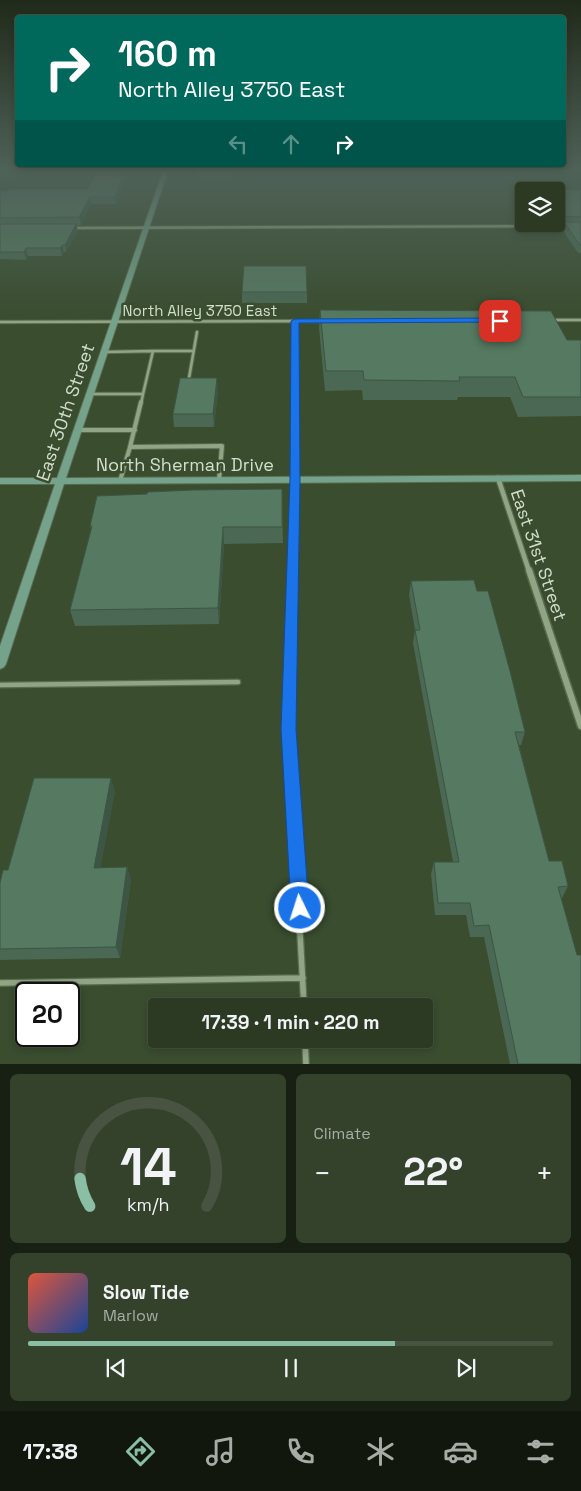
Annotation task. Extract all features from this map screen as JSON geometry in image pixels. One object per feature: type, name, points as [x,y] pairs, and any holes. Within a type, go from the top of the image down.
[{"type":"main road","name":"East 30th Street","points":[[0,664],[60,481],[92,394],[148,221]]},
{"type":"main road","name":"North Sherman Drive","points":[[0,481],[581,478]]},
{"type":"street","points":[[66,228],[581,226]]},
{"type":"street","name":"East 31st Street","points":[[498,478],[581,726]]},
{"type":"lane","points":[[545,320],[581,320]]},
{"type":"lane","points":[[295,321],[295,480],[288,729],[301,925],[304,998]]},
{"type":"lane","name":"North Alley 3750 East","points":[[0,322],[334,321]]},
{"type":"lane","points":[[189,378],[197,332]]},
{"type":"lane","points":[[120,481],[135,430],[153,351]]},
{"type":"lane","points":[[105,352],[193,351]]},
{"type":"lane","points":[[92,394],[143,394]]},
{"type":"lane","points":[[78,430],[135,430]]},
{"type":"lane","points":[[130,447],[222,446],[219,480]]},
{"type":"lane","points":[[0,685],[238,682]]},
{"type":"lane","points":[[0,983],[303,978]]},
{"type":"lane","points":[[305,1048],[306,1064]]},
{"type":"building","points":[[565,222],[581,222],[580,245],[565,223]]},
{"type":"building","points":[[0,224],[76,224],[65,245],[62,245],[60,248],[26,248],[24,252],[0,252]]},
{"type":"building","points":[[244,266],[306,266],[307,292],[242,292]]},
{"type":"building","points":[[320,310],[551,311],[567,340],[581,340],[581,397],[523,397],[515,377],[459,377],[460,381],[364,380],[363,371],[326,371]]},
{"type":"building","points":[[180,378],[217,378],[213,414],[173,414]]},
{"type":"building","points":[[282,489],[282,527],[223,527],[218,608],[70,610],[92,526],[90,526],[97,496],[193,490]]},
{"type":"building","points":[[474,580],[477,591],[488,591],[510,671],[525,732],[515,732],[549,861],[562,861],[568,886],[558,887],[577,955],[581,955],[581,1064],[518,1064],[489,925],[474,926],[470,903],[438,903],[434,862],[459,862],[415,630],[420,630],[411,581]]},
{"type":"building","points":[[34,778],[111,778],[94,868],[127,867],[116,947],[0,949],[0,883],[3,870],[8,870]]},
{"type":"route","points":[[300,908],[288,729],[295,480],[295,321],[500,321]]}]
